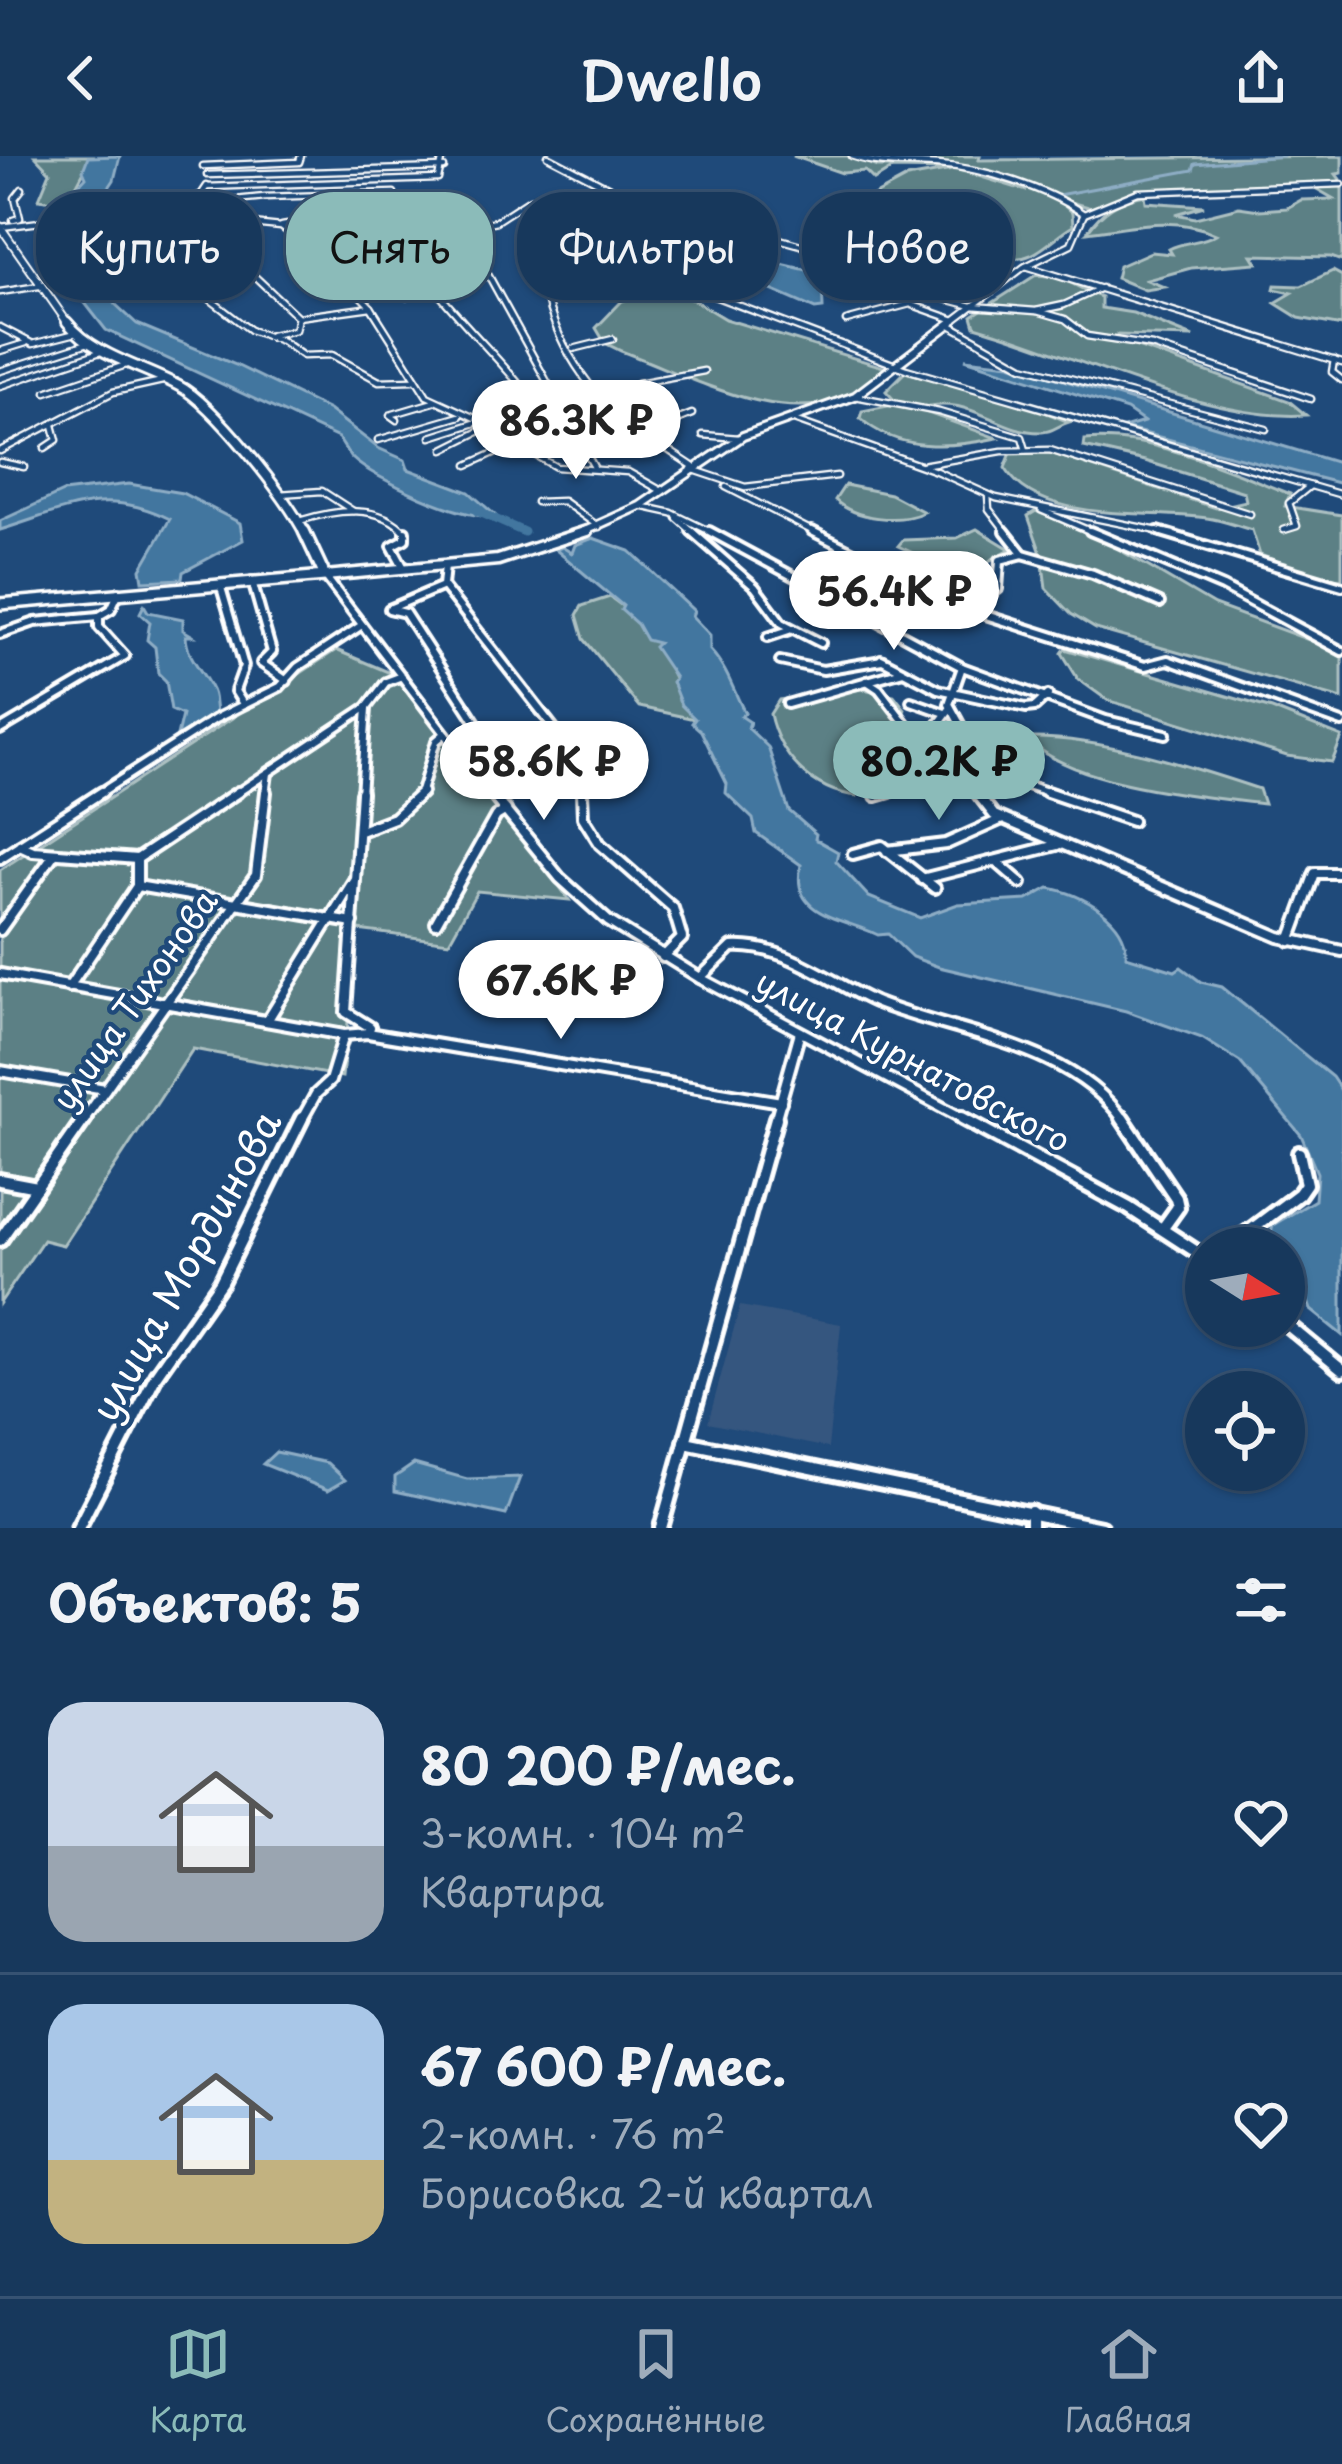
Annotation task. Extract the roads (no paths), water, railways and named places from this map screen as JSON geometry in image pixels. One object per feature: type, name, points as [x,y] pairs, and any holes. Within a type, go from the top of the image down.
[{"type":"main road","points":[[0,225],[36,283]]},
{"type":"main road","points":[[0,604],[325,576],[299,521],[201,401],[88,343],[49,300]]},
{"type":"street","points":[[201,156],[207,187]]},
{"type":"street","points":[[217,164],[220,156]]},
{"type":"street","points":[[203,166],[299,162],[301,156]]},
{"type":"street","points":[[200,192],[207,187],[438,179],[442,156]]},
{"type":"street","points":[[548,156],[614,192]]},
{"type":"street","points":[[852,156],[882,166],[955,167],[1069,202],[1084,214]]},
{"type":"street","points":[[207,175],[443,168]]},
{"type":"street","points":[[325,576],[512,557],[599,527],[640,506],[739,438],[855,396],[1026,266],[1071,244],[1084,214],[1138,192],[1342,184]]},
{"type":"street","points":[[0,225],[20,218],[15,198],[22,189]]},
{"type":"street","points":[[0,225],[36,221]]},
{"type":"street","points":[[262,224],[286,225]]},
{"type":"street","points":[[280,226],[286,230]]},
{"type":"street","points":[[778,238],[859,268],[874,280],[972,306],[1036,311],[1065,319],[1087,336],[1152,346],[1311,399]]},
{"type":"street","points":[[1026,266],[1338,362],[1332,372],[1342,380]]},
{"type":"street","points":[[262,279],[298,317]]},
{"type":"street","points":[[493,284],[596,470]]},
{"type":"street","points":[[0,292],[36,286]]},
{"type":"street","points":[[1036,311],[1100,289]]},
{"type":"street","points":[[211,300],[250,330],[299,350],[300,355],[332,356],[380,381],[413,380]]},
{"type":"street","points":[[364,300],[396,342],[413,380],[435,401],[488,425],[549,421],[571,426]]},
{"type":"street","points":[[446,300],[518,377],[549,421]]},
{"type":"street","points":[[546,300],[573,349],[582,379],[600,398],[726,487],[967,609],[1145,666],[1168,660],[1342,723]]},
{"type":"street","points":[[725,300],[900,366],[1108,431],[1342,495]]},
{"type":"street","points":[[846,321],[910,304],[952,322],[1023,366],[1266,429]]},
{"type":"street","points":[[298,317],[371,307]]},
{"type":"street","points":[[269,336],[295,330],[298,317]]},
{"type":"street","points":[[1,330],[27,342]]},
{"type":"street","points":[[0,351],[76,333]]},
{"type":"street","points":[[573,349],[613,339]]},
{"type":"street","points":[[0,371],[88,343]]},
{"type":"street","points":[[0,386],[103,351]]},
{"type":"street","points":[[46,392],[131,364]]},
{"type":"street","points":[[600,398],[638,382],[704,371]]},
{"type":"street","points":[[0,451],[113,392],[167,380]]},
{"type":"street","points":[[855,396],[899,402],[988,426],[1022,437],[1026,450]]},
{"type":"street","points":[[397,420],[390,415],[435,401]]},
{"type":"street","points":[[645,432],[692,414]]},
{"type":"street","points":[[379,440],[462,416]]},
{"type":"street","points":[[791,418],[988,495],[1192,538],[1342,586]]},
{"type":"street","points":[[431,437],[476,422]]},
{"type":"street","points":[[45,448],[57,440],[53,425]]},
{"type":"street","points":[[488,425],[556,467],[632,473],[660,490]]},
{"type":"street","points":[[444,448],[488,425]]},
{"type":"street","points":[[703,435],[739,438]]},
{"type":"street","points":[[468,465],[515,443]]},
{"type":"street","points":[[921,465],[1026,450],[1058,451],[1250,514]]},
{"type":"street","points":[[0,462],[24,467]]},
{"type":"street","points":[[726,487],[755,488],[837,476]]},
{"type":"street","points":[[1284,530],[1296,528],[1289,502],[1310,487]]},
{"type":"street","points":[[278,494],[322,491],[353,511]]},
{"type":"street","points":[[988,495],[989,509],[1023,554]]},
{"type":"street","points":[[536,502],[553,496],[573,503],[599,527]]},
{"type":"street","points":[[1028,505],[1223,586],[1342,651]]},
{"type":"street","points":[[640,506],[672,513],[706,529],[962,667],[1106,720],[1166,734]]},
{"type":"street","points":[[299,521],[370,510],[407,532],[405,539],[392,546],[404,568]]},
{"type":"street","points":[[672,513],[754,587],[791,629],[820,643]]},
{"type":"street","points":[[693,534],[706,529]]},
{"type":"street","points":[[967,609],[998,589],[1000,560],[1023,554],[1093,574],[1160,604]]},
{"type":"street","points":[[445,565],[443,586],[544,712],[582,791],[583,817],[601,844],[655,887],[677,913],[682,938],[663,957]]},
{"type":"street","name":"улица Курнатовского","points":[[325,576],[443,735],[572,890],[663,957],[986,1127],[1185,1243]]},
{"type":"street","points":[[243,671],[262,663],[272,652],[252,581]]},
{"type":"street","points":[[220,584],[243,671],[235,691],[243,704]]},
{"type":"street","points":[[443,586],[389,609],[405,613],[482,730]]},
{"type":"street","points":[[0,634],[35,622],[99,616],[111,609],[119,592]]},
{"type":"street","points":[[0,730],[119,663],[124,656],[99,627],[99,616]]},
{"type":"street","points":[[0,858],[287,681],[298,667],[362,625]]},
{"type":"street","points":[[768,637],[791,629]]},
{"type":"street","points":[[780,661],[823,670],[882,660],[938,688],[1031,708],[1048,695]]},
{"type":"street","points":[[262,663],[287,681]]},
{"type":"street","points":[[851,765],[922,747],[947,711],[948,688],[962,667]]},
{"type":"street","points":[[787,704],[904,670]]},
{"type":"street","points":[[20,845],[55,853],[137,859],[368,706],[386,682],[402,676]]},
{"type":"street","points":[[867,681],[879,689],[946,776],[976,791],[1000,820],[1290,940],[1342,951]]},
{"type":"street","points":[[911,701],[947,711],[974,746],[983,770],[976,791]]},
{"type":"street","points":[[368,706],[346,1012],[368,1025],[368,1033]]},
{"type":"street","points":[[360,831],[388,823],[412,808],[430,784],[436,741],[443,735]]},
{"type":"street","points":[[983,770],[1132,820]]},
{"type":"street","name":"улица Тихонова","points":[[0,1240],[256,875],[268,773]]},
{"type":"street","points":[[876,796],[946,776]]},
{"type":"street","points":[[436,923],[496,816],[506,810]]},
{"type":"street","points":[[887,850],[953,842],[1000,820]]},
{"type":"street","points":[[853,854],[876,844],[935,888]]},
{"type":"street","points":[[922,878],[1058,844]]},
{"type":"street","points":[[0,930],[55,853]]},
{"type":"street","points":[[69,987],[137,886],[137,859]]},
{"type":"street","points":[[997,862],[1021,883]]},
{"type":"street","points":[[1290,940],[1312,876],[1342,873]]},
{"type":"street","points":[[267,1022],[357,875]]},
{"type":"street","points":[[137,886],[353,923]]},
{"type":"street","points":[[700,977],[732,947],[762,950],[905,1016],[1018,1052],[1086,1085],[1110,1103],[1146,1160],[1176,1195],[1178,1208],[1163,1228]]},
{"type":"street","points":[[0,974],[339,1034],[368,1033],[781,1102]]},
{"type":"street","points":[[661,1528],[800,1032]]},
{"type":"street","name":"улица Мординова","points":[[78,1528],[156,1375],[221,1282],[301,1120],[316,1094],[331,1081],[339,1034]]},
{"type":"street","points":[[0,1071],[105,1089]]},
{"type":"street","points":[[1250,1227],[1299,1195],[1306,1184],[1299,1153]]},
{"type":"street","points":[[0,1180],[37,1186]]},
{"type":"street","points":[[1305,1339],[1342,1370]]},
{"type":"street","points":[[685,1442],[1101,1528]]},
{"type":"street","points":[[1030,1512],[1031,1528]]},
{"type":"waterway","points":[[1058,195],[1193,170],[1195,164],[1283,156]]},
{"type":"waterway","points":[[477,511],[524,532]]}]
